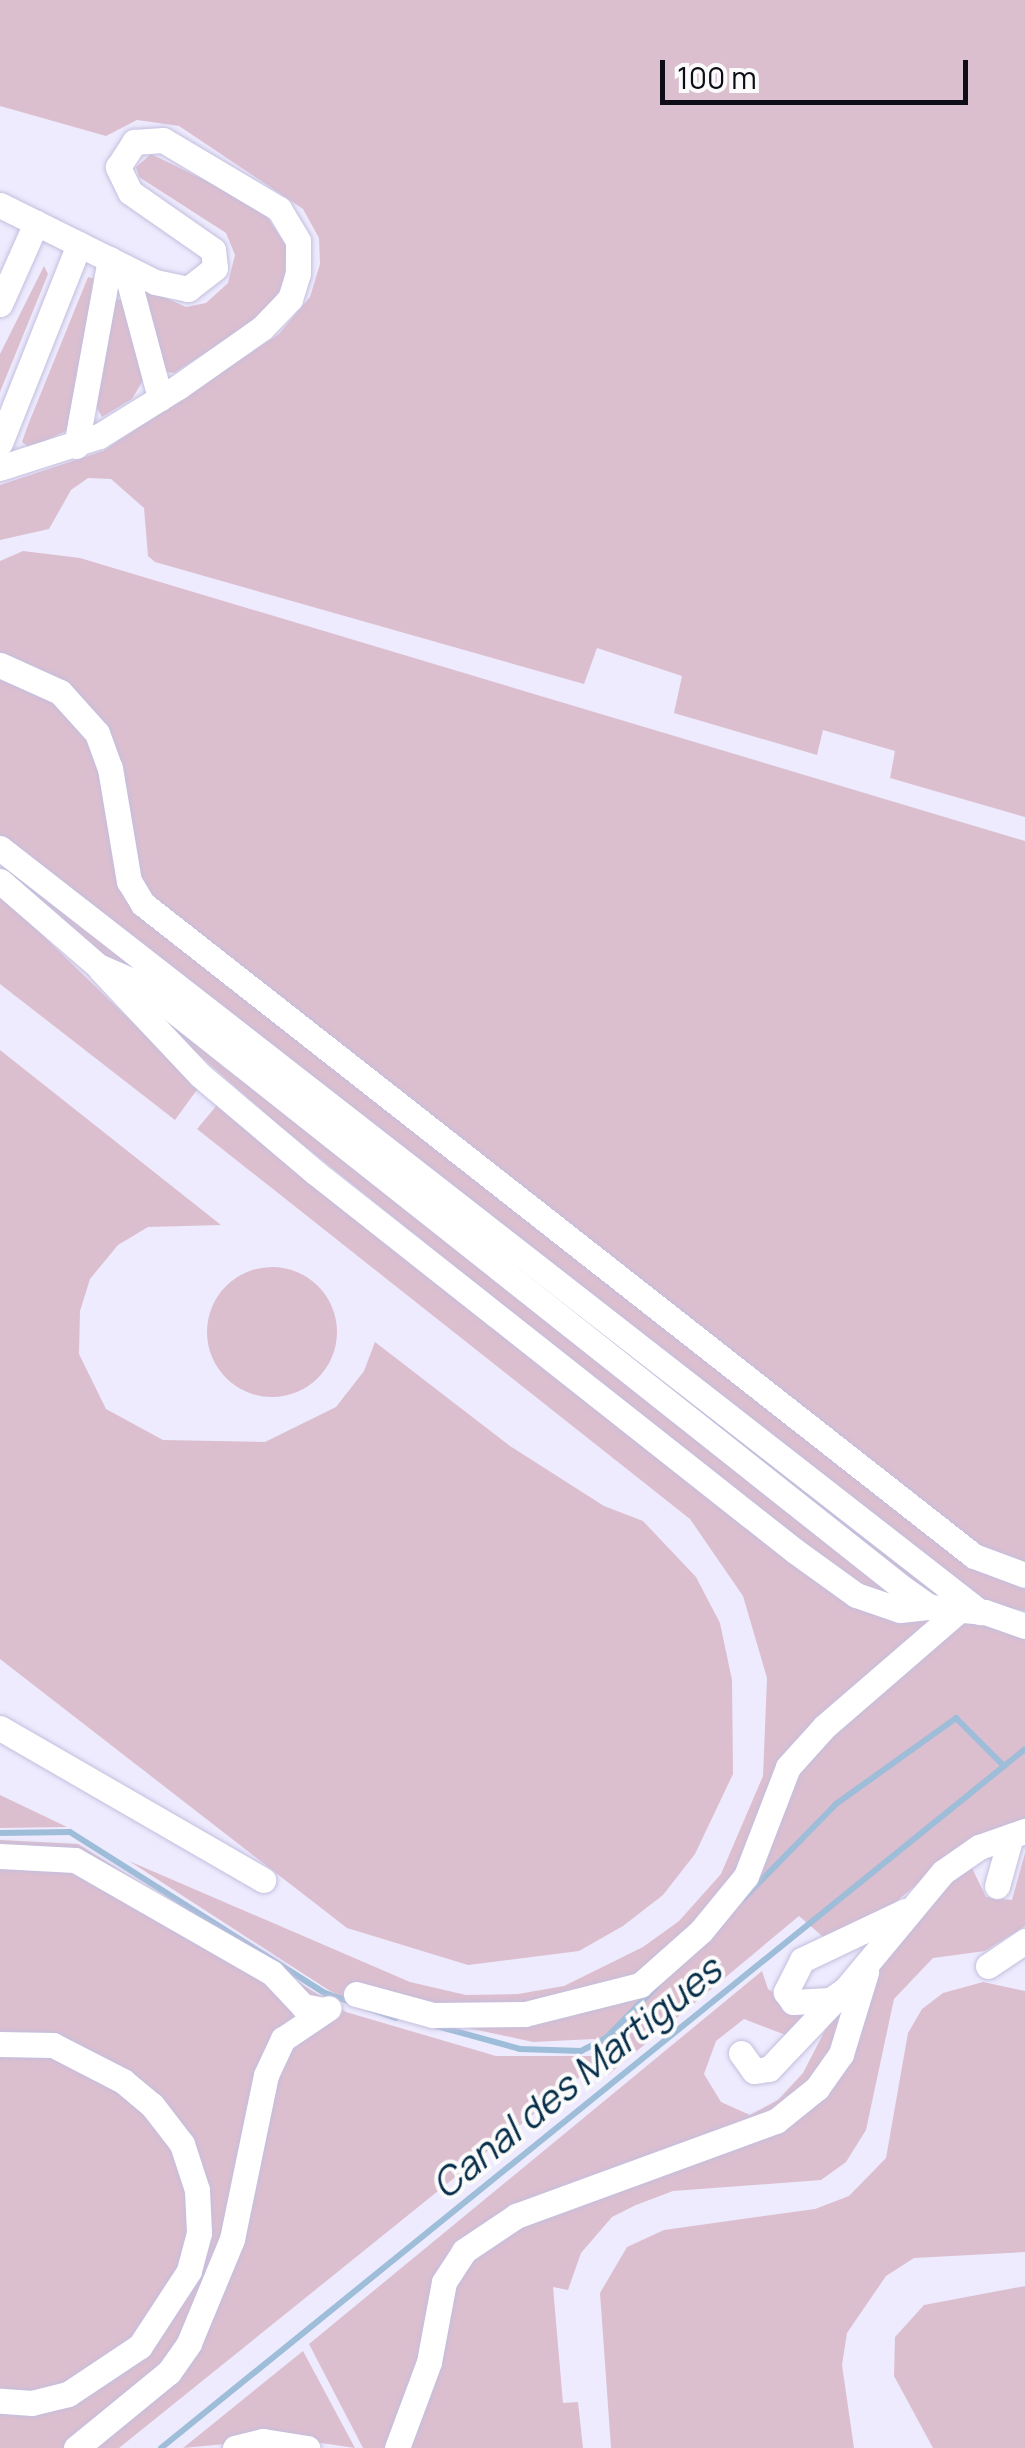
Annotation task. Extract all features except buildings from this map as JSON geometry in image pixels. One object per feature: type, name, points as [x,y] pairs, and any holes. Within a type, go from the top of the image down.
[{"type":"lane","points":[[0,205],[118,263],[188,289],[215,268],[206,239],[122,183],[118,167],[124,152],[148,137],[279,209],[298,241],[290,299],[262,328],[160,398],[76,446],[0,468]]},
{"type":"lane","points":[[0,304],[36,223]]},
{"type":"lane","points":[[0,444],[79,244]]},
{"type":"lane","points":[[118,263],[160,398]]},
{"type":"lane","points":[[76,446],[118,263]]},
{"type":"lane","points":[[0,666],[60,692],[97,734],[110,768],[129,882],[143,904],[974,1556],[1025,1575]]},
{"type":"lane","points":[[0,848],[968,1612]]},
{"type":"lane","points":[[0,881],[98,966],[200,1074],[316,1173],[794,1550],[856,1595],[900,1610],[930,1607],[1025,1626]]},
{"type":"lane","points":[[98,966],[140,984],[930,1607]]},
{"type":"lane","points":[[356,1994],[433,2015],[525,2014],[640,1985],[702,1931],[746,1876],[788,1767],[825,1726],[968,1612]]},
{"type":"lane","points":[[0,1728],[262,1880]]},
{"type":"lane","points":[[997,1886],[1018,1833]]},
{"type":"lane","points":[[397,2448],[429,2362],[444,2282],[464,2251],[516,2216],[776,2121],[817,2088],[842,2054],[866,1972],[905,1911],[943,1872],[979,1847],[1018,1833]]},
{"type":"lane","points":[[0,1856],[75,1860],[272,1973],[304,2006],[326,2009],[283,2039],[266,2075],[232,2239],[189,2343],[169,2372],[76,2448]]},
{"type":"lane","points":[[841,1993],[803,2005],[786,1992],[802,1960],[905,1911]]},
{"type":"lane","points":[[988,1966],[1025,1941]]},
{"type":"lane","points":[[740,2054],[754,2070],[768,2069],[866,1972]]},
{"type":"lane","points":[[0,2044],[54,2045],[123,2081],[152,2106],[182,2144],[197,2190],[199,2233],[189,2272],[140,2346],[68,2394],[32,2403],[0,2401]]},
{"type":"lane","points":[[235,2448],[263,2441],[306,2448]]},
{"type":"shaded area","points":[[0,0],[1025,0],[1025,817],[890,778],[895,751],[823,730],[817,755],[674,713],[682,676],[597,648],[584,684],[155,562],[148,556],[144,508],[111,479],[88,478],[71,490],[49,529],[0,540],[0,485],[103,451],[279,334],[310,297],[320,264],[319,238],[303,209],[179,126],[137,120],[106,136],[0,106]]},
{"type":"shaded area","points":[[151,154],[264,212],[287,247],[284,284],[261,317],[174,373],[165,372],[141,287],[186,307],[206,303],[228,283],[235,255],[226,233],[139,177],[136,167]]},
{"type":"shaded area","points":[[44,266],[48,274],[0,392],[0,354]]},
{"type":"shaded area","points":[[88,277],[97,280],[68,430],[30,448],[22,442]]},
{"type":"shaded area","points":[[116,299],[125,301],[145,377],[132,399],[102,417],[94,403]]},
{"type":"shaded area","points":[[23,551],[80,558],[1025,841],[1025,1611],[873,1591],[833,1570],[281,1127],[158,1019],[0,862],[0,561]]},
{"type":"shaded area","points":[[0,894],[199,1087],[175,1120],[0,984]]},
{"type":"shaded area","points":[[0,1050],[221,1225],[148,1227],[118,1245],[90,1279],[80,1311],[79,1354],[106,1409],[163,1440],[265,1442],[336,1407],[364,1371],[375,1342],[510,1446],[604,1506],[643,1521],[696,1577],[720,1623],[732,1680],[733,1774],[695,1854],[663,1895],[623,1926],[579,1951],[468,1965],[347,1928],[0,1659]]},
{"type":"shaded area","points":[[217,1105],[841,1600],[901,1621],[979,1622],[1025,1636],[1025,1822],[941,1865],[893,1904],[829,1942],[799,1916],[608,2075],[602,2059],[119,2448],[0,2448],[0,1840],[78,1844],[346,2012],[496,2056],[601,2056],[594,2039],[533,2042],[362,2005],[330,1991],[129,1861],[410,1982],[466,1995],[518,1994],[564,1986],[643,1947],[679,1921],[721,1874],[763,1776],[767,1678],[743,1596],[690,1519],[197,1129]]},
{"type":"shaded area","points":[[272,1267],[297,1272],[318,1286],[332,1307],[337,1332],[332,1357],[318,1378],[297,1392],[272,1397],[247,1392],[226,1378],[212,1357],[207,1332],[212,1307],[226,1286],[247,1272]]},
{"type":"shaded area","points":[[0,1795],[67,1827],[0,1828]]},
{"type":"shaded area","points":[[1025,1853],[1025,1926],[985,1951],[933,1958],[894,1999],[866,2130],[846,2162],[821,2180],[673,2191],[636,2205],[612,2217],[581,2253],[568,2290],[553,2287],[563,2403],[578,2402],[583,2448],[363,2448],[309,2344],[762,1971],[768,1989],[810,2015],[791,2037],[744,2019],[716,2041],[704,2074],[721,2102],[750,2115],[778,2100],[803,2073],[835,2011],[910,1919],[970,1864],[986,1897],[1012,1900]]},
{"type":"shaded area","points":[[983,1982],[1025,1991],[1025,2252],[914,2258],[886,2276],[847,2333],[842,2365],[854,2448],[611,2448],[600,2293],[627,2247],[664,2230],[815,2209],[849,2196],[886,2158],[908,2033],[922,2009],[943,1993]]},
{"type":"shaded area","points":[[1025,2286],[1025,2448],[933,2448],[894,2376],[895,2337],[924,2305]]},
{"type":"shaded area","points":[[303,2351],[355,2448],[288,2438],[183,2448]]},
{"type":"waterway","points":[[743,1899],[836,1804],[956,1718],[1004,1766]]},
{"type":"waterway","name":"Canal des Martigues","points":[[161,2448],[1025,1749]]},
{"type":"waterway","points":[[0,1833],[70,1832],[325,1993],[396,2018]]},
{"type":"waterway","points":[[433,2025],[520,2049],[581,2051],[606,2038],[657,1986]]}]
